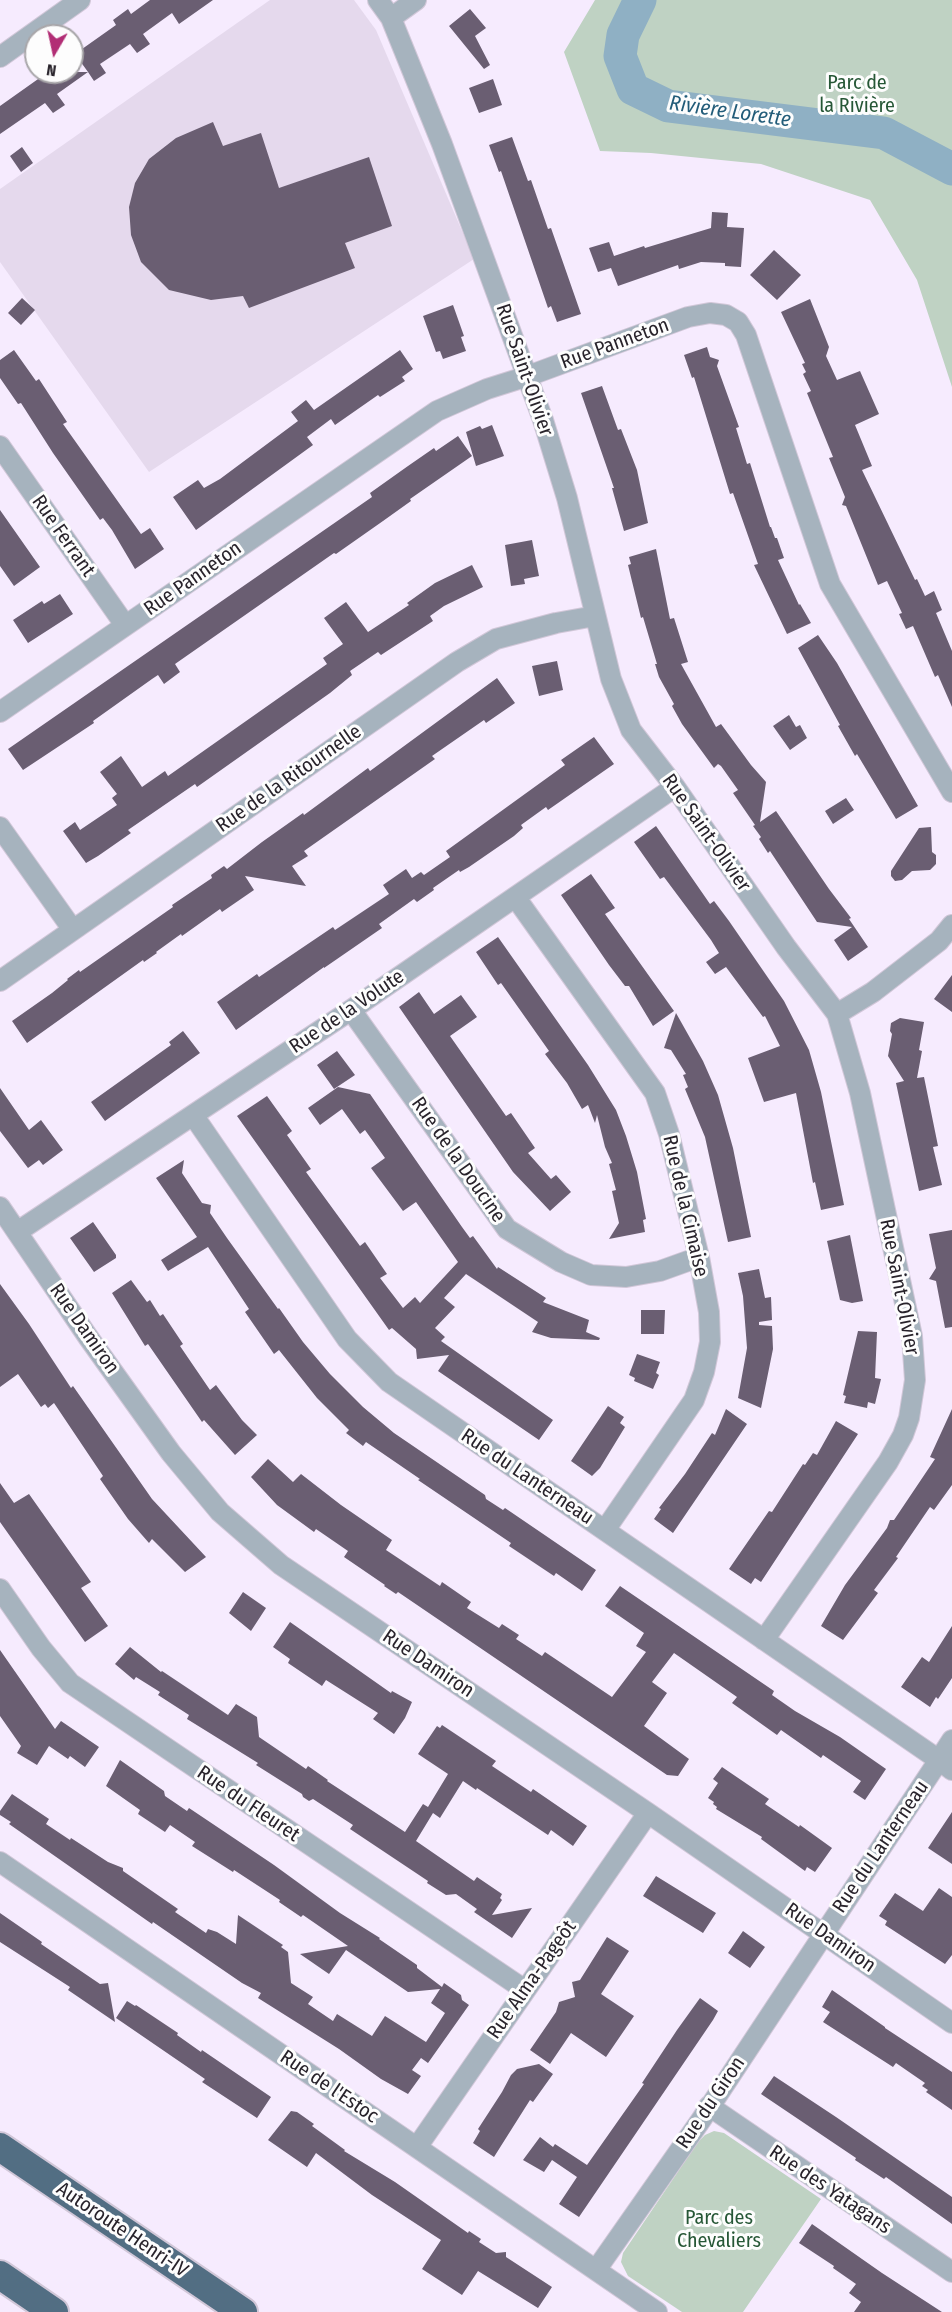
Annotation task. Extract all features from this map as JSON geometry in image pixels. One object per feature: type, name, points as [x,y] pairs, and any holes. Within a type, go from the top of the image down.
[{"type":"highway","name":"Autoroute Henri-IV","points":[[0,2147],[243,2312]]},
{"type":"highway","points":[[0,2275],[54,2312]]},
{"type":"street","points":[[0,57],[80,0]]},
{"type":"street","name":"Rue Saint-Olivier","points":[[378,0],[391,18],[442,144],[528,376],[567,498],[611,679],[631,730],[675,788],[786,947],[837,1014],[860,1093],[912,1336],[915,1380],[909,1418],[903,1435],[888,1462],[764,1640]]},
{"type":"street","points":[[391,18],[416,0]]},
{"type":"street","name":"Rue Panneton","points":[[0,712],[437,411],[487,389],[688,317],[710,313],[726,315],[738,322],[746,335],[830,584],[952,792]]},
{"type":"street","name":"Rue Ferrant","points":[[0,446],[125,625]]},
{"type":"street","name":"Rue de la Ritournelle","points":[[0,981],[457,662],[496,639],[555,622],[596,616]]},
{"type":"street","name":"Rue de la Volute","points":[[18,1232],[351,1010],[675,788]]},
{"type":"street","points":[[0,827],[73,930]]},
{"type":"street","name":"Rue de la Cimaise","points":[[516,898],[655,1093],[669,1134],[699,1257],[709,1312],[710,1342],[704,1372],[694,1400],[604,1530]]},
{"type":"street","points":[[837,1014],[873,992],[939,941],[952,925]]},
{"type":"street","name":"Rue de la Doucine","points":[[351,1010],[507,1229],[561,1262],[591,1275],[626,1277],[660,1271],[699,1257]]},
{"type":"street","name":"Rue du Lanterneau","points":[[193,1114],[347,1339],[389,1382],[946,1765]]},
{"type":"street","name":"Rue Damiron","points":[[0,1207],[88,1337],[171,1453],[220,1512],[281,1565],[648,1813],[952,2023]]},
{"type":"street","name":"Rue du Fleuret","points":[[0,1588],[41,1648],[70,1683],[525,1990]]},
{"type":"street","name":"Rue du Lanterneau","points":[[823,1934],[946,1765],[952,1740]]},
{"type":"street","name":"Rue Alma-Pageôt","points":[[417,2147],[648,1813]]},
{"type":"street","name":"Rue de l'Estoc","points":[[0,1862],[657,2312]]},
{"type":"street","name":"Rue du Giron","points":[[596,2270],[710,2106],[823,1934]]},
{"type":"street","name":"Rue des Yatagans","points":[[710,2106],[952,2272]]},
{"type":"shaded area","points":[[270,0],[354,0],[376,30],[474,259],[149,472],[0,262],[0,189]]},
{"type":"green space","name":"Parc de la Rivière","points":[[595,0],[952,0],[952,387],[917,280],[870,200],[761,164],[651,153],[600,151],[564,52]]},
{"type":"green space","name":"Parc des Chevaliers","points":[[714,2131],[724,2133],[821,2199],[743,2312],[682,2312],[628,2276],[621,2262],[623,2253],[698,2142],[705,2135]]},
{"type":"building","points":[[150,0],[213,0],[179,24],[172,13],[143,34],[150,44],[137,53],[130,44],[100,64],[106,73],[94,81],[84,67],[84,48],[116,25],[113,20],[128,9],[131,14]]},
{"type":"building","points":[[470,9],[486,28],[475,36],[490,65],[484,69],[449,26]]},
{"type":"building","points":[[493,79],[502,105],[479,113],[469,88]]},
{"type":"building","points":[[31,84],[71,84],[57,94],[65,105],[53,113],[45,103],[0,134],[0,106]]},
{"type":"building","points":[[213,122],[223,146],[261,133],[279,188],[369,157],[392,226],[345,243],[355,268],[249,308],[243,296],[211,300],[169,290],[141,262],[131,235],[129,207],[135,183],[149,159],[176,138]]},
{"type":"building","points":[[512,137],[528,181],[531,180],[548,229],[551,228],[581,314],[557,322],[551,306],[548,308],[501,171],[499,172],[489,145]]},
{"type":"building","points":[[22,147],[33,163],[21,172],[10,156]]},
{"type":"building","points":[[712,212],[728,213],[727,227],[744,228],[741,267],[725,266],[725,263],[701,262],[679,269],[678,265],[618,286],[611,268],[598,272],[589,248],[609,242],[614,256],[644,246],[645,248],[711,228]]},
{"type":"building","points":[[774,250],[801,275],[777,300],[750,275]]},
{"type":"building","points":[[22,298],[35,310],[21,325],[8,313]]},
{"type":"building","points":[[810,299],[829,347],[826,356],[837,380],[860,371],[879,414],[855,425],[872,466],[862,470],[915,580],[917,579],[925,596],[934,591],[942,610],[936,613],[952,651],[952,707],[938,675],[935,677],[913,626],[906,629],[899,614],[902,613],[887,581],[878,585],[846,506],[842,505],[845,497],[829,458],[833,457],[807,393],[811,391],[803,374],[806,372],[802,364],[805,363],[781,312]]},
{"type":"building","points":[[453,305],[464,336],[461,337],[466,351],[443,359],[440,351],[436,352],[423,316]]},
{"type":"building","points":[[707,347],[710,357],[719,360],[717,366],[739,427],[736,428],[747,464],[750,463],[770,527],[777,538],[784,558],[778,560],[799,605],[811,623],[787,634],[754,565],[758,564],[733,493],[730,494],[694,377],[692,378],[684,355]]},
{"type":"building","points":[[14,350],[36,381],[39,379],[67,422],[63,424],[141,534],[150,528],[164,549],[135,569],[112,530],[103,518],[100,520],[21,403],[18,404],[0,378],[0,360]]},
{"type":"building","points":[[400,350],[413,369],[402,377],[405,381],[380,397],[378,395],[335,425],[331,419],[307,437],[313,445],[196,530],[173,497],[198,480],[204,488],[220,479],[298,421],[291,412],[306,400],[314,410]]},
{"type":"building","points":[[602,386],[618,430],[621,429],[637,470],[648,523],[624,531],[612,488],[614,488],[581,393]]},
{"type":"building","points":[[492,425],[504,456],[476,466],[466,432],[480,426],[482,429]]},
{"type":"building","points":[[458,436],[472,456],[336,554],[334,553],[175,664],[180,672],[164,684],[158,675],[93,721],[94,723],[23,770],[8,749],[372,497],[370,493],[408,466],[434,448],[436,451]]},
{"type":"building","points":[[0,510],[40,567],[14,586],[0,566]]},
{"type":"building","points":[[532,540],[539,576],[524,579],[525,584],[511,586],[505,545]]},
{"type":"building","points":[[656,549],[670,619],[674,618],[688,662],[681,664],[716,727],[721,724],[766,782],[760,822],[776,811],[851,918],[849,919],[868,947],[848,961],[834,940],[852,927],[817,922],[770,851],[768,853],[759,839],[761,837],[753,826],[755,825],[733,793],[738,790],[721,766],[718,764],[714,768],[682,724],[672,706],[674,704],[659,677],[628,565],[631,564],[629,557]]},
{"type":"building","points":[[472,565],[483,587],[444,606],[430,616],[433,621],[381,655],[378,652],[350,671],[352,675],[330,693],[197,787],[195,784],[128,830],[131,833],[98,856],[86,863],[63,831],[75,822],[80,830],[117,805],[112,798],[117,794],[100,772],[121,756],[142,787],[165,771],[168,776],[327,664],[323,658],[343,644],[324,618],[346,602],[368,632],[409,605],[407,603],[435,583]]},
{"type":"building","points":[[60,594],[73,614],[28,643],[13,620],[42,601],[44,604]]},
{"type":"building","points":[[818,635],[837,663],[918,806],[896,819],[857,754],[855,756],[798,648]]},
{"type":"building","points":[[557,661],[563,690],[539,696],[532,666]]},
{"type":"building","points":[[497,678],[515,703],[486,723],[484,720],[432,756],[435,759],[304,851],[308,856],[292,866],[306,886],[245,876],[254,890],[222,912],[220,909],[182,936],[181,934],[27,1043],[12,1021],[52,993],[79,970],[80,972],[173,907],[172,905],[212,878],[211,875],[224,866],[227,869],[368,768],[370,771]]},
{"type":"building","points":[[789,715],[796,727],[800,725],[807,738],[790,750],[773,726]]},
{"type":"building","points":[[594,737],[614,764],[548,810],[546,807],[521,825],[523,828],[514,836],[469,867],[460,872],[459,870],[417,902],[414,899],[379,924],[382,928],[236,1030],[217,1002],[257,974],[259,977],[333,927],[335,930],[389,894],[383,885],[406,869],[412,878],[421,872],[424,875],[450,857],[446,851],[565,765],[561,760]]},
{"type":"building","points":[[846,798],[854,810],[833,824],[825,811]]},
{"type":"building","points":[[656,826],[710,904],[714,901],[729,921],[784,1001],[809,1050],[821,1092],[844,1205],[821,1210],[815,1182],[813,1183],[796,1093],[764,1102],[748,1058],[780,1046],[765,1016],[763,1017],[726,967],[715,974],[706,962],[719,953],[664,877],[660,879],[634,842]]},
{"type":"building","points":[[931,827],[932,852],[936,855],[936,864],[930,870],[912,871],[902,880],[895,881],[891,876],[891,871],[919,828]]},
{"type":"building","points":[[591,874],[615,908],[605,914],[674,1011],[653,1026],[629,986],[625,986],[609,965],[561,895]]},
{"type":"building","points":[[498,937],[588,1065],[616,1110],[637,1172],[646,1219],[643,1220],[645,1232],[609,1239],[619,1223],[612,1191],[616,1190],[609,1164],[612,1163],[605,1147],[597,1115],[595,1123],[588,1105],[582,1109],[567,1083],[545,1054],[549,1051],[501,983],[498,985],[476,952]]},
{"type":"building","points":[[952,975],[952,1012],[934,999]]},
{"type":"building","points":[[419,992],[434,1014],[461,995],[477,1017],[450,1036],[506,1116],[511,1113],[535,1148],[528,1153],[551,1179],[556,1175],[571,1192],[550,1211],[513,1172],[399,1007]]},
{"type":"building","points":[[676,1013],[703,1061],[718,1095],[733,1148],[751,1237],[728,1242],[705,1137],[685,1089],[688,1087],[683,1075],[686,1074],[671,1050],[664,1048]]},
{"type":"building","points":[[900,1018],[924,1022],[917,1078],[924,1077],[938,1146],[933,1147],[942,1185],[919,1191],[896,1083],[904,1081],[888,1056],[892,1034],[891,1023]]},
{"type":"building","points":[[183,1031],[200,1053],[105,1121],[91,1102],[171,1045],[169,1042]]},
{"type":"building","points":[[337,1051],[355,1075],[334,1089],[317,1065]]},
{"type":"building","points":[[338,1087],[370,1094],[462,1227],[470,1238],[473,1236],[497,1269],[498,1267],[546,1298],[543,1302],[589,1320],[586,1332],[600,1338],[599,1340],[551,1338],[532,1332],[538,1322],[466,1274],[444,1298],[455,1307],[435,1328],[445,1337],[441,1341],[553,1420],[539,1440],[438,1371],[449,1355],[417,1359],[416,1349],[392,1328],[389,1330],[237,1116],[267,1096],[292,1131],[287,1135],[311,1169],[306,1172],[360,1246],[365,1242],[387,1274],[380,1278],[403,1308],[415,1297],[420,1303],[458,1262],[416,1202],[403,1211],[371,1168],[385,1158],[365,1130],[360,1134],[342,1109],[320,1125],[308,1108]]},
{"type":"building","points":[[0,1088],[29,1130],[41,1120],[63,1150],[43,1165],[39,1160],[28,1168],[0,1131]]},
{"type":"building","points":[[184,1160],[182,1173],[202,1203],[211,1205],[210,1213],[227,1238],[278,1309],[330,1374],[363,1407],[394,1433],[485,1495],[486,1499],[503,1510],[505,1508],[596,1570],[582,1591],[556,1573],[554,1576],[509,1546],[511,1543],[366,1442],[363,1446],[346,1433],[349,1430],[317,1398],[279,1350],[274,1354],[245,1312],[249,1309],[208,1247],[168,1271],[161,1260],[197,1237],[156,1178]]},
{"type":"building","points":[[93,1222],[116,1255],[116,1258],[94,1272],[70,1238]]},
{"type":"building","points":[[952,1230],[952,1327],[945,1328],[936,1281],[929,1279],[936,1268],[929,1234]]},
{"type":"building","points":[[850,1235],[863,1301],[852,1303],[840,1300],[827,1241]]},
{"type":"building","points":[[759,1269],[765,1298],[771,1297],[772,1320],[759,1322],[759,1325],[772,1326],[773,1349],[761,1408],[738,1398],[747,1348],[743,1296],[738,1273]]},
{"type":"building","points":[[131,1280],[147,1302],[150,1300],[160,1316],[163,1314],[183,1344],[180,1346],[210,1390],[216,1385],[242,1420],[257,1435],[235,1455],[204,1420],[202,1422],[148,1344],[145,1346],[112,1293]]},
{"type":"building","points":[[0,1284],[71,1388],[73,1386],[152,1499],[206,1557],[185,1572],[152,1539],[149,1543],[128,1519],[100,1479],[103,1476],[54,1403],[48,1408],[45,1404],[41,1407],[18,1374],[0,1387]]},
{"type":"building","points":[[641,1310],[665,1310],[664,1334],[641,1334]]},
{"type":"building","points":[[858,1331],[877,1332],[875,1378],[881,1379],[875,1404],[868,1402],[867,1408],[844,1403],[846,1396],[843,1395]]},
{"type":"building","points":[[637,1354],[660,1362],[656,1373],[659,1375],[653,1389],[634,1381],[635,1378],[629,1375]]},
{"type":"building","points":[[608,1406],[624,1417],[620,1423],[625,1427],[600,1468],[592,1476],[571,1461]]},
{"type":"building","points":[[726,1409],[747,1424],[673,1533],[654,1519],[661,1509],[659,1508],[712,1433],[715,1435]]},
{"type":"building","points":[[952,1409],[952,1485],[934,1510],[930,1507],[896,1557],[898,1558],[874,1590],[878,1593],[843,1640],[821,1626],[845,1585],[887,1528],[890,1520],[894,1520],[935,1459],[930,1457]]},
{"type":"building","points":[[836,1421],[858,1434],[761,1582],[755,1578],[751,1584],[729,1569],[769,1511],[772,1512],[803,1464],[805,1465],[813,1453],[817,1455]]},
{"type":"building","points":[[268,1459],[293,1482],[301,1474],[392,1540],[386,1550],[440,1586],[442,1582],[471,1602],[467,1608],[499,1628],[502,1624],[519,1635],[516,1639],[542,1656],[545,1652],[612,1697],[646,1652],[636,1646],[644,1633],[605,1606],[620,1586],[774,1691],[772,1695],[795,1711],[840,1737],[886,1769],[865,1800],[853,1792],[861,1781],[823,1755],[821,1758],[781,1730],[777,1735],[732,1703],[737,1697],[674,1653],[652,1682],[667,1693],[644,1726],[689,1759],[678,1776],[667,1775],[398,1592],[396,1594],[384,1586],[344,1557],[348,1551],[316,1529],[314,1532],[277,1505],[251,1477]]},
{"type":"building","points":[[0,1483],[14,1503],[29,1494],[91,1582],[81,1588],[108,1626],[85,1642],[0,1522]]},
{"type":"building","points":[[243,1592],[266,1608],[251,1631],[229,1613]]},
{"type":"building","points":[[290,1622],[391,1693],[392,1691],[412,1702],[394,1734],[373,1719],[378,1713],[326,1680],[322,1686],[288,1663],[290,1659],[273,1647]]},
{"type":"building","points":[[952,1626],[952,1678],[930,1707],[901,1687],[922,1657],[929,1662]]},
{"type":"building","points":[[130,1647],[161,1672],[228,1715],[236,1704],[257,1717],[259,1737],[306,1769],[308,1766],[405,1832],[423,1804],[428,1807],[448,1774],[418,1754],[437,1726],[440,1728],[442,1725],[496,1761],[492,1766],[531,1792],[533,1789],[587,1826],[573,1846],[551,1830],[548,1835],[463,1781],[440,1818],[433,1813],[416,1841],[474,1881],[477,1877],[502,1894],[500,1898],[502,1900],[492,1915],[532,1908],[512,1938],[474,1912],[477,1909],[456,1894],[446,1895],[427,1883],[428,1881],[350,1829],[353,1825],[313,1799],[309,1801],[302,1794],[256,1765],[258,1763],[187,1719],[189,1715],[158,1695],[160,1692],[136,1677],[134,1680],[115,1664]]},
{"type":"building","points":[[0,1650],[55,1729],[61,1721],[99,1747],[85,1767],[70,1756],[68,1759],[49,1746],[37,1765],[17,1753],[21,1746],[0,1716]]},
{"type":"building","points":[[120,1760],[164,1791],[165,1796],[187,1811],[189,1808],[340,1913],[380,1938],[442,1987],[444,1983],[461,1995],[462,2000],[469,2005],[428,2063],[421,2058],[412,2070],[421,2076],[408,2094],[381,2079],[339,2049],[258,1998],[261,1993],[242,1983],[153,1922],[152,1924],[9,1824],[11,1822],[0,1815],[0,1811],[12,1794],[49,1819],[46,1824],[108,1862],[123,1868],[123,1871],[178,1909],[175,1912],[206,1933],[208,1929],[217,1932],[236,1944],[238,1915],[283,1945],[281,1947],[288,1952],[291,1983],[313,1997],[308,2004],[333,2021],[337,2014],[372,2036],[385,2016],[426,2042],[445,2013],[431,2003],[440,1989],[408,1992],[346,1950],[329,1974],[300,1954],[348,1946],[303,1915],[301,1917],[279,1902],[280,1900],[234,1870],[233,1872],[192,1846],[195,1842],[170,1825],[165,1832],[138,1814],[140,1810],[106,1786]]},
{"type":"building","points":[[722,1767],[769,1799],[765,1804],[832,1848],[815,1872],[807,1867],[805,1871],[761,1839],[762,1837],[716,1809],[714,1802],[708,1798],[718,1783],[713,1779]]},
{"type":"building","points":[[952,1812],[952,1864],[928,1848]]},
{"type":"building","points":[[656,1876],[716,1913],[703,1933],[643,1896]]},
{"type":"building","points":[[939,1888],[952,1897],[952,1955],[945,1964],[885,1925],[887,1921],[879,1916],[895,1893],[923,1911]]},
{"type":"building","points":[[0,1913],[100,1984],[108,1983],[115,2022],[68,1990],[70,1987],[0,1942]]},
{"type":"building","points":[[743,1931],[765,1947],[750,1968],[728,1953]]},
{"type":"building","points":[[607,1937],[629,1951],[601,1994],[634,2016],[606,2057],[571,2033],[550,2064],[530,2050],[556,2012],[559,2002],[575,1997],[572,1982],[580,1980]]},
{"type":"building","points":[[832,1990],[952,2072],[952,2110],[926,2092],[928,2090],[922,2086],[925,2083],[896,2063],[893,2067],[823,2022],[830,2012],[822,2007]]},
{"type":"building","points":[[700,1998],[718,2011],[579,2217],[559,2204],[577,2177],[552,2160],[544,2172],[523,2160],[540,2137],[553,2147],[555,2144],[587,2165],[644,2084],[642,2083]]},
{"type":"building","points":[[127,2001],[271,2097],[257,2118],[202,2082],[205,2079],[116,2018]]},
{"type":"building","points":[[539,2064],[553,2074],[533,2102],[530,2100],[494,2157],[473,2143],[480,2131],[478,2129],[511,2075],[517,2069]]},
{"type":"building","points":[[774,2076],[952,2197],[952,2224],[761,2094]]},
{"type":"building","points":[[291,2111],[297,2112],[314,2124],[312,2126],[344,2151],[395,2182],[468,2233],[469,2231],[481,2239],[479,2242],[496,2253],[506,2252],[506,2257],[552,2287],[538,2308],[478,2271],[462,2295],[422,2269],[441,2240],[372,2195],[316,2153],[307,2167],[268,2140]]},
{"type":"building","points":[[812,2224],[942,2312],[854,2312],[861,2302],[849,2293],[856,2284],[799,2243]]},
{"type":"waterway","name":"Rivière Lorette","points":[[640,0],[623,35],[620,56],[633,89],[668,106],[884,133],[952,169]]}]
